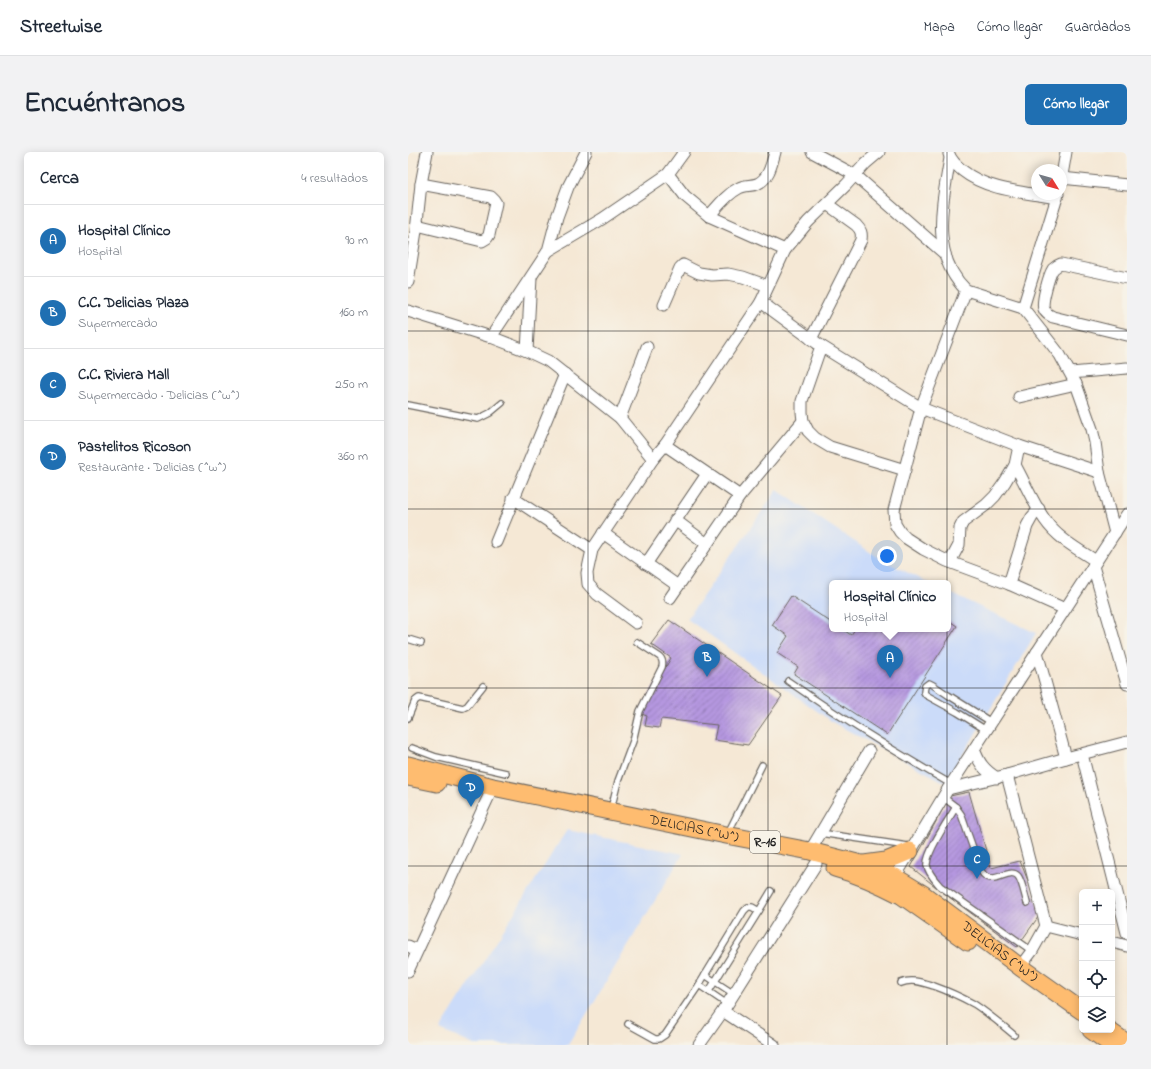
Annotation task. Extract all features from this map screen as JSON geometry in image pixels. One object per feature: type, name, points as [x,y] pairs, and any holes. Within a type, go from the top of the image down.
[{"type":"main road","name":"DELICIAS (^W^)","points":[[410,757],[494,782],[611,812],[726,835],[813,857],[855,875],[892,883],[923,894],[1020,967],[1079,1009]]},
{"type":"main road","name":"DELICIAS (^W^)","points":[[408,777],[494,782],[813,857],[861,864],[892,883],[919,907],[1079,1021]]},
{"type":"main road","points":[[861,864],[886,861],[911,849]]},
{"type":"main road","points":[[1103,1038],[1127,1043]]},
{"type":"street","points":[[408,282],[413,228],[427,152]]},
{"type":"street","points":[[491,337],[548,251],[557,217],[568,188],[586,152]]},
{"type":"street","points":[[548,251],[602,220],[668,174],[684,152]]},
{"type":"street","points":[[709,216],[722,200],[739,188],[758,184],[764,179],[769,172],[775,152]]},
{"type":"street","points":[[812,152],[854,175],[945,254]]},
{"type":"street","points":[[636,623],[597,594],[588,584],[587,573],[592,550],[761,302],[785,250],[808,222],[866,163],[879,152]]},
{"type":"street","points":[[1064,164],[1066,152]]},
{"type":"street","points":[[949,155],[958,167],[979,182],[990,186],[1031,192]]},
{"type":"street","points":[[949,155],[941,218],[942,239],[945,254],[953,272],[966,290],[1023,308],[1056,348],[1076,384],[1092,429],[1099,472],[1114,533]]},
{"type":"street","points":[[668,174],[685,196],[709,216],[785,250]]},
{"type":"street","points":[[1067,180],[1127,186]]},
{"type":"street","points":[[413,228],[482,241],[489,235],[496,203],[491,197],[421,184]]},
{"type":"street","points":[[1023,308],[1057,200]]},
{"type":"street","points":[[811,338],[861,240],[862,234],[856,225],[827,204]]},
{"type":"street","points":[[664,305],[683,264],[699,273],[712,275],[728,274],[743,277],[768,286]]},
{"type":"street","points":[[1127,278],[1061,264],[1053,269],[1043,299],[1044,309],[1053,317],[1127,334]]},
{"type":"street","points":[[527,351],[531,277]]},
{"type":"street","points":[[966,290],[921,408],[894,510],[895,524],[906,538],[923,549],[950,562],[1010,584],[1065,609]]},
{"type":"street","points":[[761,302],[821,346],[921,408],[1019,446],[1099,472]]},
{"type":"street","points":[[408,311],[491,337],[548,361],[620,418],[653,459]]},
{"type":"street","points":[[821,346],[802,401],[803,421],[808,431],[815,438],[830,446],[905,470]]},
{"type":"street","points":[[620,418],[648,347]]},
{"type":"street","points":[[1071,373],[1127,368]]},
{"type":"street","points":[[496,542],[564,374]]},
{"type":"street","points":[[1019,397],[1076,384]]},
{"type":"street","points":[[670,598],[740,496],[803,421]]},
{"type":"street","points":[[665,444],[740,496]]},
{"type":"street","points":[[950,562],[959,545],[960,528],[963,522],[986,505],[995,496],[1015,465],[1019,446]]},
{"type":"street","points":[[1015,465],[1045,520],[1054,530],[1094,564],[1127,684]]},
{"type":"street","points":[[646,564],[707,474]]},
{"type":"street","points":[[513,498],[592,550]]},
{"type":"street","points":[[1010,584],[1027,526],[1039,509]]},
{"type":"street","points":[[892,883],[947,790],[1127,514]]},
{"type":"street","points":[[675,520],[707,544]]},
{"type":"street","points":[[603,533],[678,586]]},
{"type":"street","points":[[1037,652],[1066,758]]},
{"type":"street","points":[[947,790],[1002,777],[1127,742]]},
{"type":"street","points":[[974,749],[982,766],[986,770],[1002,777],[1046,926],[1032,951],[1020,967]]},
{"type":"street","points":[[699,1045],[734,994],[813,857],[820,833],[869,751]]},
{"type":"street","points":[[1082,754],[1127,933]]},
{"type":"street","points":[[408,971],[413,948],[494,782]]},
{"type":"street","points":[[1046,926],[1079,934]]},
{"type":"street","points":[[1115,943],[1127,946]]},
{"type":"street","points":[[725,1008],[774,1045]]},
{"type":"lane","points":[[408,405],[478,419],[490,413],[502,403]]},
{"type":"lane","points":[[408,639],[421,643]]},
{"type":"lane","points":[[611,812],[618,781],[633,741],[640,711],[663,663],[660,657],[637,642]]},
{"type":"lane","points":[[788,681],[871,736],[947,790],[961,814],[983,875],[993,878],[1011,873],[1015,874],[1020,880],[1027,903]]},
{"type":"lane","points":[[929,683],[933,685],[988,726],[957,712],[926,695],[924,692],[925,686],[929,683]]},
{"type":"lane","points":[[408,718],[415,701],[419,698],[463,708],[467,706],[483,686]]},
{"type":"lane","points":[[726,835],[762,765]]},
{"type":"lane","points":[[494,782],[506,773]]},
{"type":"lane","points":[[956,807],[929,852],[927,865],[929,872],[940,886],[1032,951]]},
{"type":"lane","points":[[820,833],[911,849]]},
{"type":"lane","points":[[709,991],[771,891]]},
{"type":"lane","points":[[628,1024],[651,1038],[661,1038],[699,985],[746,908],[750,906],[759,911]]},
{"type":"lane","points":[[705,975],[734,994]]},
{"type":"lane","points":[[901,983],[912,980],[929,984],[960,996],[980,1008],[1014,1035]]},
{"type":"lane","points":[[699,985],[709,991],[725,1008]]},
{"type":"shaded area","points":[[777,490],[882,560],[923,580],[829,580],[829,632],[951,632],[951,593],[1036,633],[946,783],[834,723],[687,619]]},
{"type":"shaded area","points":[[567,830],[683,854],[568,1045],[474,1045],[440,1030]]},
{"type":"building","points":[[791,596],[829,621],[829,632],[846,632],[851,635],[853,632],[886,632],[889,634],[890,632],[951,632],[951,622],[957,626],[887,735],[794,674],[798,667],[777,653],[788,636],[772,625]]},
{"type":"building","points":[[669,620],[782,696],[748,745],[714,740],[717,725],[661,719],[659,728],[645,726],[647,716],[639,713],[671,658],[651,644]]},
{"type":"building","points":[[969,792],[991,868],[1020,861],[1041,913],[1017,947],[911,867],[950,796]]},
{"type":"place","name":"C.C. Delicias Plaza","points":[[707,677]]},
{"type":"place","name":"Hospital Clínico","points":[[890,678]]},
{"type":"place","name":"Pastelitos Ricoson","points":[[471,807]]},
{"type":"place","name":"C.C. Riviera Mall","points":[[977,879]]}]
